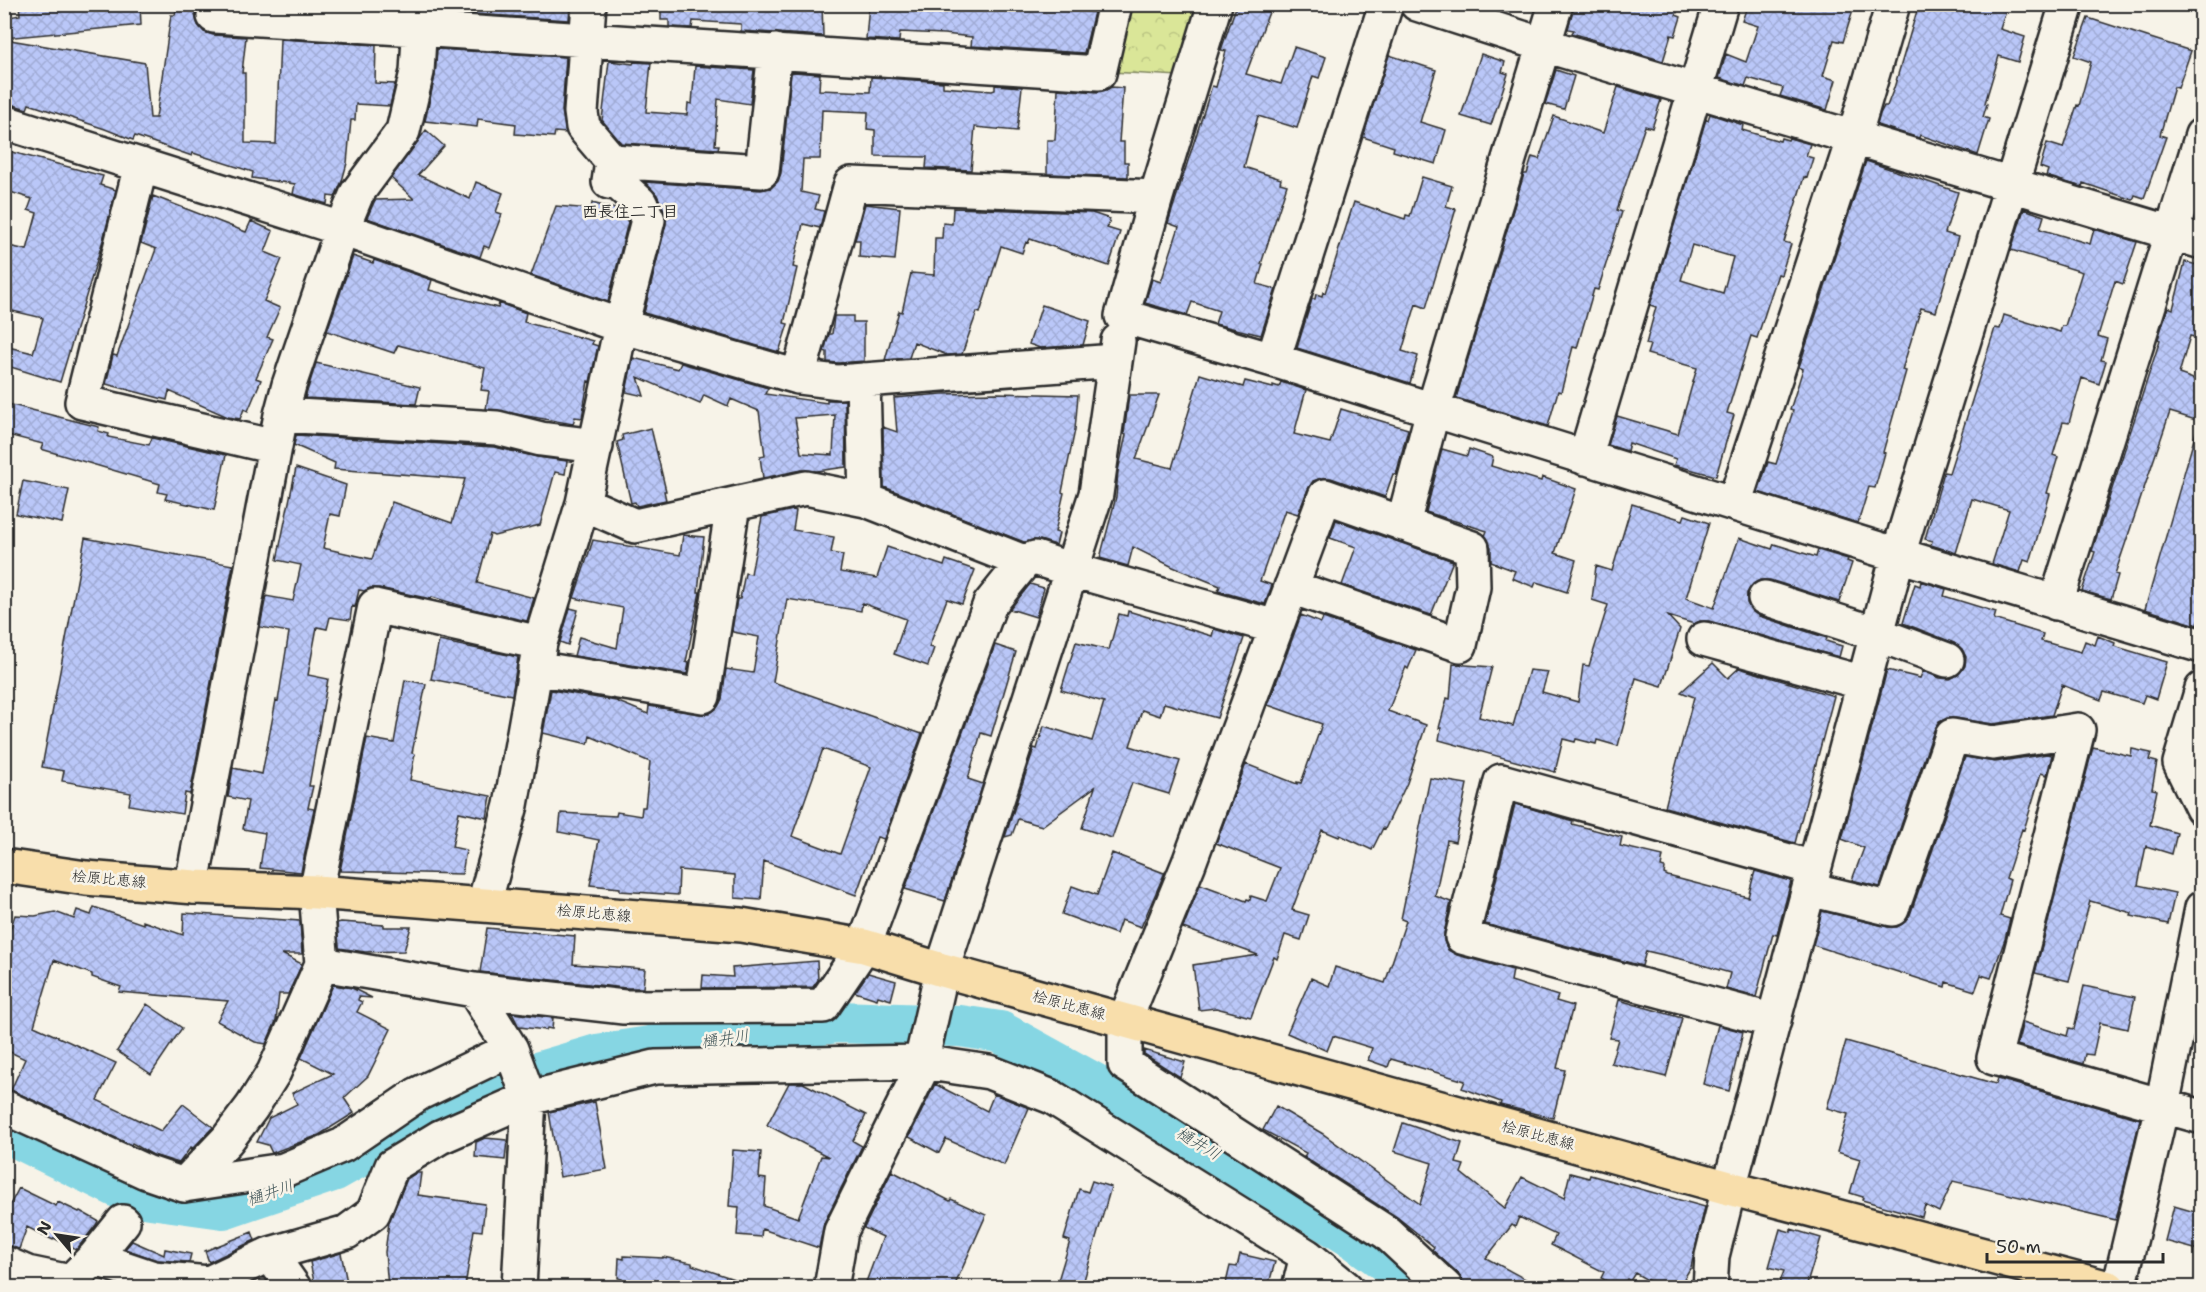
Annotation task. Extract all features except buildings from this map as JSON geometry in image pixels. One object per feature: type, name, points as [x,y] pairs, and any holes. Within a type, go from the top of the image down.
[{"type":"main road","name":"桧原比恵線","points":[[4,866],[86,878],[195,887],[316,892],[741,925],[864,946],[942,970],[1729,1188],[2109,1287]]},
{"type":"street","points":[[590,4],[581,112],[583,127],[612,160],[762,171],[775,51]]},
{"type":"street","points":[[214,16],[420,17],[586,39],[1099,73],[1115,4]]},
{"type":"street","points":[[831,1287],[841,1231],[918,1076],[942,970],[1096,494],[1122,316],[1215,4]]},
{"type":"street","points":[[1273,360],[1386,4]]},
{"type":"street","points":[[1417,4],[1544,45],[2187,238]]},
{"type":"street","points":[[1403,524],[1433,410],[1556,4]]},
{"type":"street","points":[[1585,458],[1721,4]]},
{"type":"street","points":[[1734,504],[1854,137],[1893,4]]},
{"type":"street","points":[[1710,1287],[1712,1256],[1729,1188],[1898,555],[2067,4]]},
{"type":"street","points":[[195,887],[196,862],[281,415],[342,229],[357,193],[403,131],[417,72],[420,17]]},
{"type":"street","points":[[4,122],[342,229],[621,326],[798,377],[838,382],[1115,361]]},
{"type":"street","points":[[2056,603],[2187,238],[2202,135]]},
{"type":"street","points":[[484,904],[511,805],[538,655],[583,503],[621,326],[648,220],[640,203],[618,183],[609,182],[612,160]]},
{"type":"street","points":[[141,165],[82,402],[275,447]]},
{"type":"street","points":[[798,377],[851,184],[1156,197]]},
{"type":"street","points":[[1122,316],[1273,360],[1898,555],[2202,646]]},
{"type":"street","points":[[863,380],[866,500]]},
{"type":"street","points":[[281,415],[497,428],[541,439],[596,446]]},
{"type":"street","points":[[583,503],[635,526],[806,488],[866,500],[1024,562]]},
{"type":"street","points":[[1291,587],[1460,645],[1473,587],[1472,548],[1325,496],[1276,627],[1189,862],[1125,1020],[1125,1064],[1387,1233],[1446,1287]]},
{"type":"street","points":[[184,1185],[227,1140],[258,1098],[274,1072],[322,964],[316,892],[375,606],[538,655],[703,696],[733,504]]},
{"type":"street","points":[[322,964],[474,990],[624,1007],[823,1006],[864,946],[990,604],[1024,562],[1035,558],[1276,627]]},
{"type":"street","points":[[1765,598],[1877,634],[1947,660]]},
{"type":"street","points":[[1704,639],[1864,683]]},
{"type":"street","points":[[2202,688],[2180,763],[2202,807]]},
{"type":"street","points":[[1774,1021],[1462,937],[1501,781],[1812,878],[1892,909],[1952,736],[1993,743],[2078,730],[1994,1058],[2202,1117]]},
{"type":"street","points":[[2119,1287],[2162,1106],[2202,908]]},
{"type":"street","points":[[474,990],[512,1051],[529,1098],[519,1287]]},
{"type":"street","points":[[4,1107],[145,1174],[184,1185],[284,1170],[343,1145],[418,1094],[512,1051]]},
{"type":"street","points":[[94,1258],[153,1278],[201,1285],[209,1283],[270,1254],[347,1232],[373,1213],[392,1166],[440,1137],[529,1098],[655,1067],[922,1062],[989,1072],[1052,1097],[1307,1256],[1346,1287]]},
{"type":"street","points":[[4,1263],[27,1273],[70,1282],[94,1258],[123,1222]]},
{"type":"street","points":[[270,1254],[294,1287]]},
{"type":"street","points":[[1299,1287],[1307,1256]]},
{"type":"green space","points":[[1122,5],[1203,5],[1179,76],[1112,72]]},
{"type":"waterway","name":"樋井川","points":[[4,1131],[136,1196],[223,1208],[335,1170],[473,1092],[597,1055],[838,1022],[960,1026],[1000,1032],[1187,1135],[1357,1240],[1422,1288]]},
{"type":"district","name":"西長住二丁目","points":[[630,211]]}]
